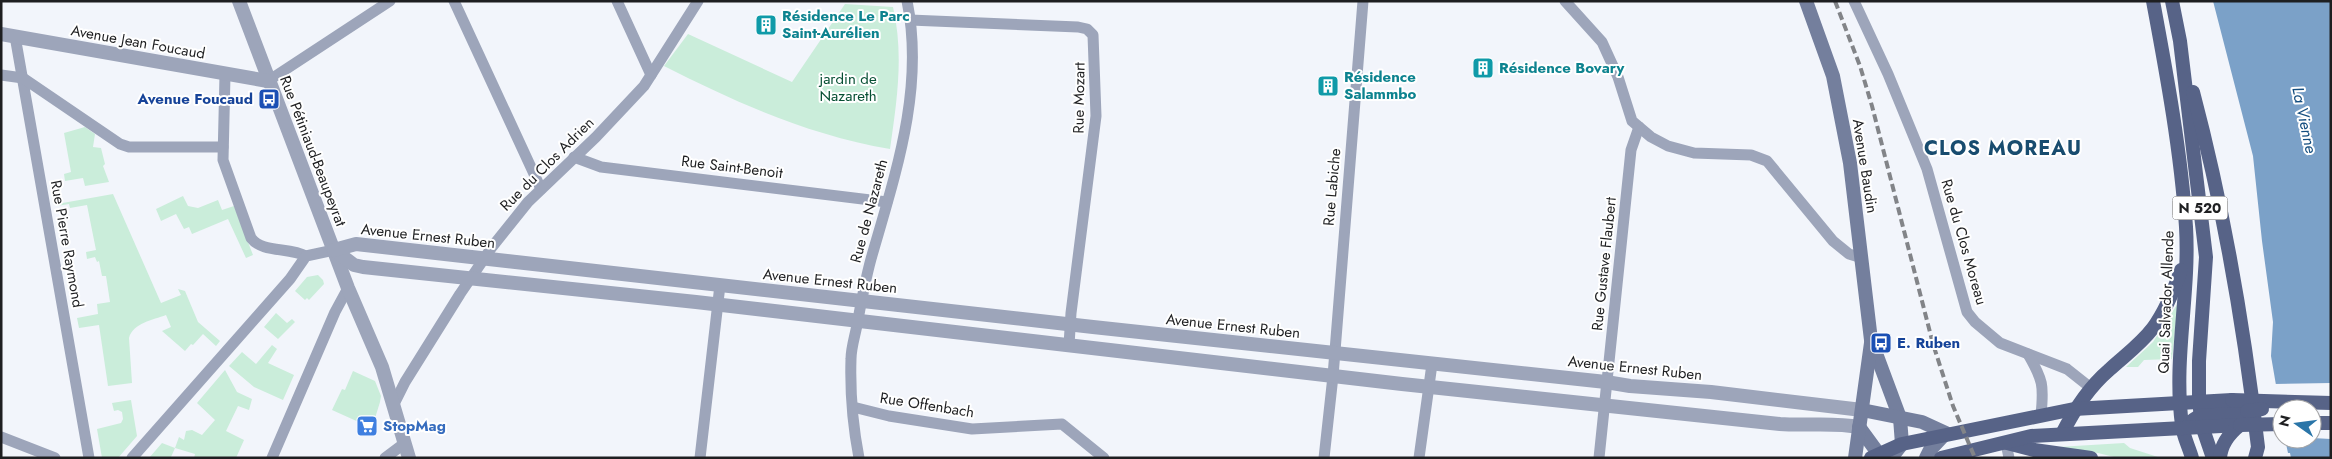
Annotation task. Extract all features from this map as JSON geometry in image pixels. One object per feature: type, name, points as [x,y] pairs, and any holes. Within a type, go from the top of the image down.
[{"type":"main road","name":"Avenue Baudin","points":[[1806,1],[1834,76],[1850,163],[1871,340],[1855,458]]},
{"type":"main road","name":"Quai Salvador Allende","points":[[2153,1],[2168,83],[2183,195],[2186,255],[2178,356],[2182,427]]},
{"type":"main road","name":"N 520","points":[[2172,1],[2180,41],[2206,258],[2199,361],[2201,421]]},
{"type":"main road","points":[[2180,41],[2224,220],[2238,294],[2257,437],[2258,447],[2255,458]]},
{"type":"main road","points":[[2062,434],[2074,409],[2091,388],[2136,347],[2153,328],[2173,293],[2186,255]]},
{"type":"main road","name":"Avenue Baudin","points":[[1871,340],[1900,418],[1902,444]]},
{"type":"main road","points":[[2046,414],[2091,388]]},
{"type":"main road","points":[[1859,427],[1882,457],[1902,444],[2074,409],[2199,401],[2233,419],[2272,423]]},
{"type":"main road","points":[[1944,457],[2031,436],[2182,427],[2201,421],[2233,419],[2331,403]]},
{"type":"main road","name":"Avenue Ernest Ruben","points":[[1862,410],[1900,418]]},
{"type":"main road","points":[[1900,418],[1922,422],[1946,434]]},
{"type":"main road","points":[[2220,458],[2221,449],[2233,419]]},
{"type":"main road","points":[[2201,421],[2213,458]]},
{"type":"main road","points":[[2182,427],[2192,458]]},
{"type":"main road","points":[[1926,458],[1930,450],[1946,434]]},
{"type":"main road","points":[[2006,443],[2034,450],[2091,458]]},
{"type":"street","name":"Rue Pétiniaud-Beaupeyrat","points":[[239,1],[348,288],[382,367],[409,458]]},
{"type":"street","points":[[268,81],[390,1]]},
{"type":"street","points":[[454,1],[541,189]]},
{"type":"street","points":[[617,1],[651,75]]},
{"type":"street","name":"Rue du Clos Adrien","points":[[394,404],[450,310],[514,217],[596,137],[644,86],[698,1]]},
{"type":"street","name":"Rue de Nazareth","points":[[859,458],[853,407],[851,358],[860,301],[904,136],[910,99],[913,68],[910,20],[906,1]]},
{"type":"street","name":"Rue Labiche","points":[[1324,458],[1333,376],[1363,1]]},
{"type":"street","points":[[1565,1],[1602,42],[1618,77],[1632,121],[1650,137],[1668,146],[1694,153],[1751,155],[1767,161],[1833,241],[1849,254],[1862,258]]},
{"type":"street","name":"Rue du Clos Moreau","points":[[1854,1],[1888,74],[1927,169],[1967,312],[1992,338],[2067,369],[2091,388]]},
{"type":"street","name":"Rue Mozart","points":[[910,20],[1078,27],[1087,29],[1092,35],[1096,116],[1069,345]]},
{"type":"street","name":"Avenue Jean Foucaud","points":[[8,35],[268,81]]},
{"type":"street","name":"Rue Pierre Raymond","points":[[8,35],[22,78],[89,458]]},
{"type":"street","points":[[225,74],[223,160],[253,241],[258,245],[298,252],[306,256],[334,250],[354,265],[363,267],[719,305],[1428,387],[1780,424],[1809,426],[1836,423],[1859,427]]},
{"type":"street","points":[[1,75],[22,78],[120,144],[129,147],[223,147]]},
{"type":"street","name":"Rue Gustave Flaubert","points":[[1599,458],[1631,150],[1639,126]]},
{"type":"street","name":"Rue Saint-Benoit","points":[[574,157],[601,167],[887,202]]},
{"type":"street","name":"Avenue Ernest Ruben","points":[[334,250],[356,244],[1070,325],[1630,386],[1712,392],[1862,410]]},
{"type":"street","points":[[132,458],[290,279],[306,256]]},
{"type":"street","points":[[700,458],[720,285]]},
{"type":"street","points":[[272,458],[335,312],[348,288]]},
{"type":"street","points":[[2028,354],[2040,376],[2044,390],[2046,414]]},
{"type":"street","points":[[1419,458],[1432,364]]},
{"type":"street","name":"Rue Offenbach","points":[[853,407],[890,416],[972,429],[1062,424],[1104,458]]},
{"type":"street","points":[[1,437],[56,458]]},
{"type":"street","points":[[386,458],[405,443]]},
{"type":"street","points":[[2006,443],[2009,458]]},
{"type":"green space","name":"jardin de Nazareth","points":[[845,4],[893,7],[899,60],[897,95],[890,149],[831,135],[774,116],[719,93],[664,66],[688,34],[792,82]]},
{"type":"green space","points":[[85,127],[95,134],[93,147],[101,148],[105,164],[103,166],[109,182],[85,186],[83,178],[65,181],[64,174],[71,172],[64,133]]},
{"type":"green space","points":[[113,194],[161,303],[181,295],[178,289],[185,291],[198,322],[220,341],[216,346],[203,334],[185,351],[162,331],[171,327],[166,315],[139,325],[129,338],[132,383],[108,386],[99,325],[79,328],[77,318],[98,314],[97,304],[110,302],[106,276],[102,276],[99,261],[97,262],[95,257],[87,259],[86,252],[96,250],[87,205],[70,208],[69,204],[57,206],[57,204]]},
{"type":"green space","points":[[183,196],[188,206],[198,208],[218,200],[222,210],[234,206],[253,255],[246,258],[228,219],[192,234],[189,227],[184,229],[176,214],[161,221],[156,209]]},
{"type":"green space","points":[[318,275],[324,284],[309,300],[307,298],[305,300],[295,291],[307,277]]},
{"type":"green space","points":[[2178,303],[2172,359],[2144,360],[2138,367],[2126,367],[2153,342]]},
{"type":"green space","points":[[276,313],[287,323],[292,319],[295,322],[278,339],[264,327]]},
{"type":"green space","points":[[272,345],[277,349],[268,363],[294,375],[283,400],[254,387],[229,366],[242,352],[256,364]]},
{"type":"green space","points":[[225,370],[237,392],[252,399],[249,410],[238,406],[226,431],[244,440],[236,458],[194,458],[195,454],[175,448],[179,437],[184,440],[186,431],[192,430],[202,435],[215,420],[197,403]]},
{"type":"green space","points":[[353,371],[375,381],[381,396],[372,428],[332,410],[342,389],[345,390]]},
{"type":"green space","points":[[131,400],[137,436],[118,458],[102,458],[97,429],[121,423],[123,419],[122,412],[114,411],[112,403]]},
{"type":"green space","points":[[162,443],[175,448],[171,457],[173,458],[149,458]]},
{"type":"green space","points":[[2124,443],[2130,448],[2161,458],[2118,458],[2098,453],[2058,449],[2058,447]]},
{"type":"water","name":"La Vienne","points":[[2213,1],[2331,1],[2331,458],[2291,458],[2290,453],[2288,453],[2287,449],[2322,449],[2322,399],[2278,399],[2271,356],[2273,322],[2253,156]]},
{"type":"pier","points":[[2331,383],[2331,439],[2322,439],[2322,399],[2276,399],[2274,384]]},
{"type":"railway","points":[[1835,1],[1860,66],[1872,106],[1933,344],[1953,406],[1975,458]]},
{"type":"place","name":"Résidence Le Parc Saint-Aurélien","points":[[766,25]]},
{"type":"place","name":"Résidence Bovary","points":[[1483,68]]},
{"type":"place","name":"Résidence Salammbo","points":[[1328,86]]},
{"type":"place","name":"Avenue Foucaud","points":[[269,99]]},
{"type":"place","name":"E. Ruben","points":[[1881,343]]},
{"type":"place","name":"StopMag","points":[[367,426]]},
{"type":"district","name":"CLOS MOREAU","points":[[2003,148]]}]
